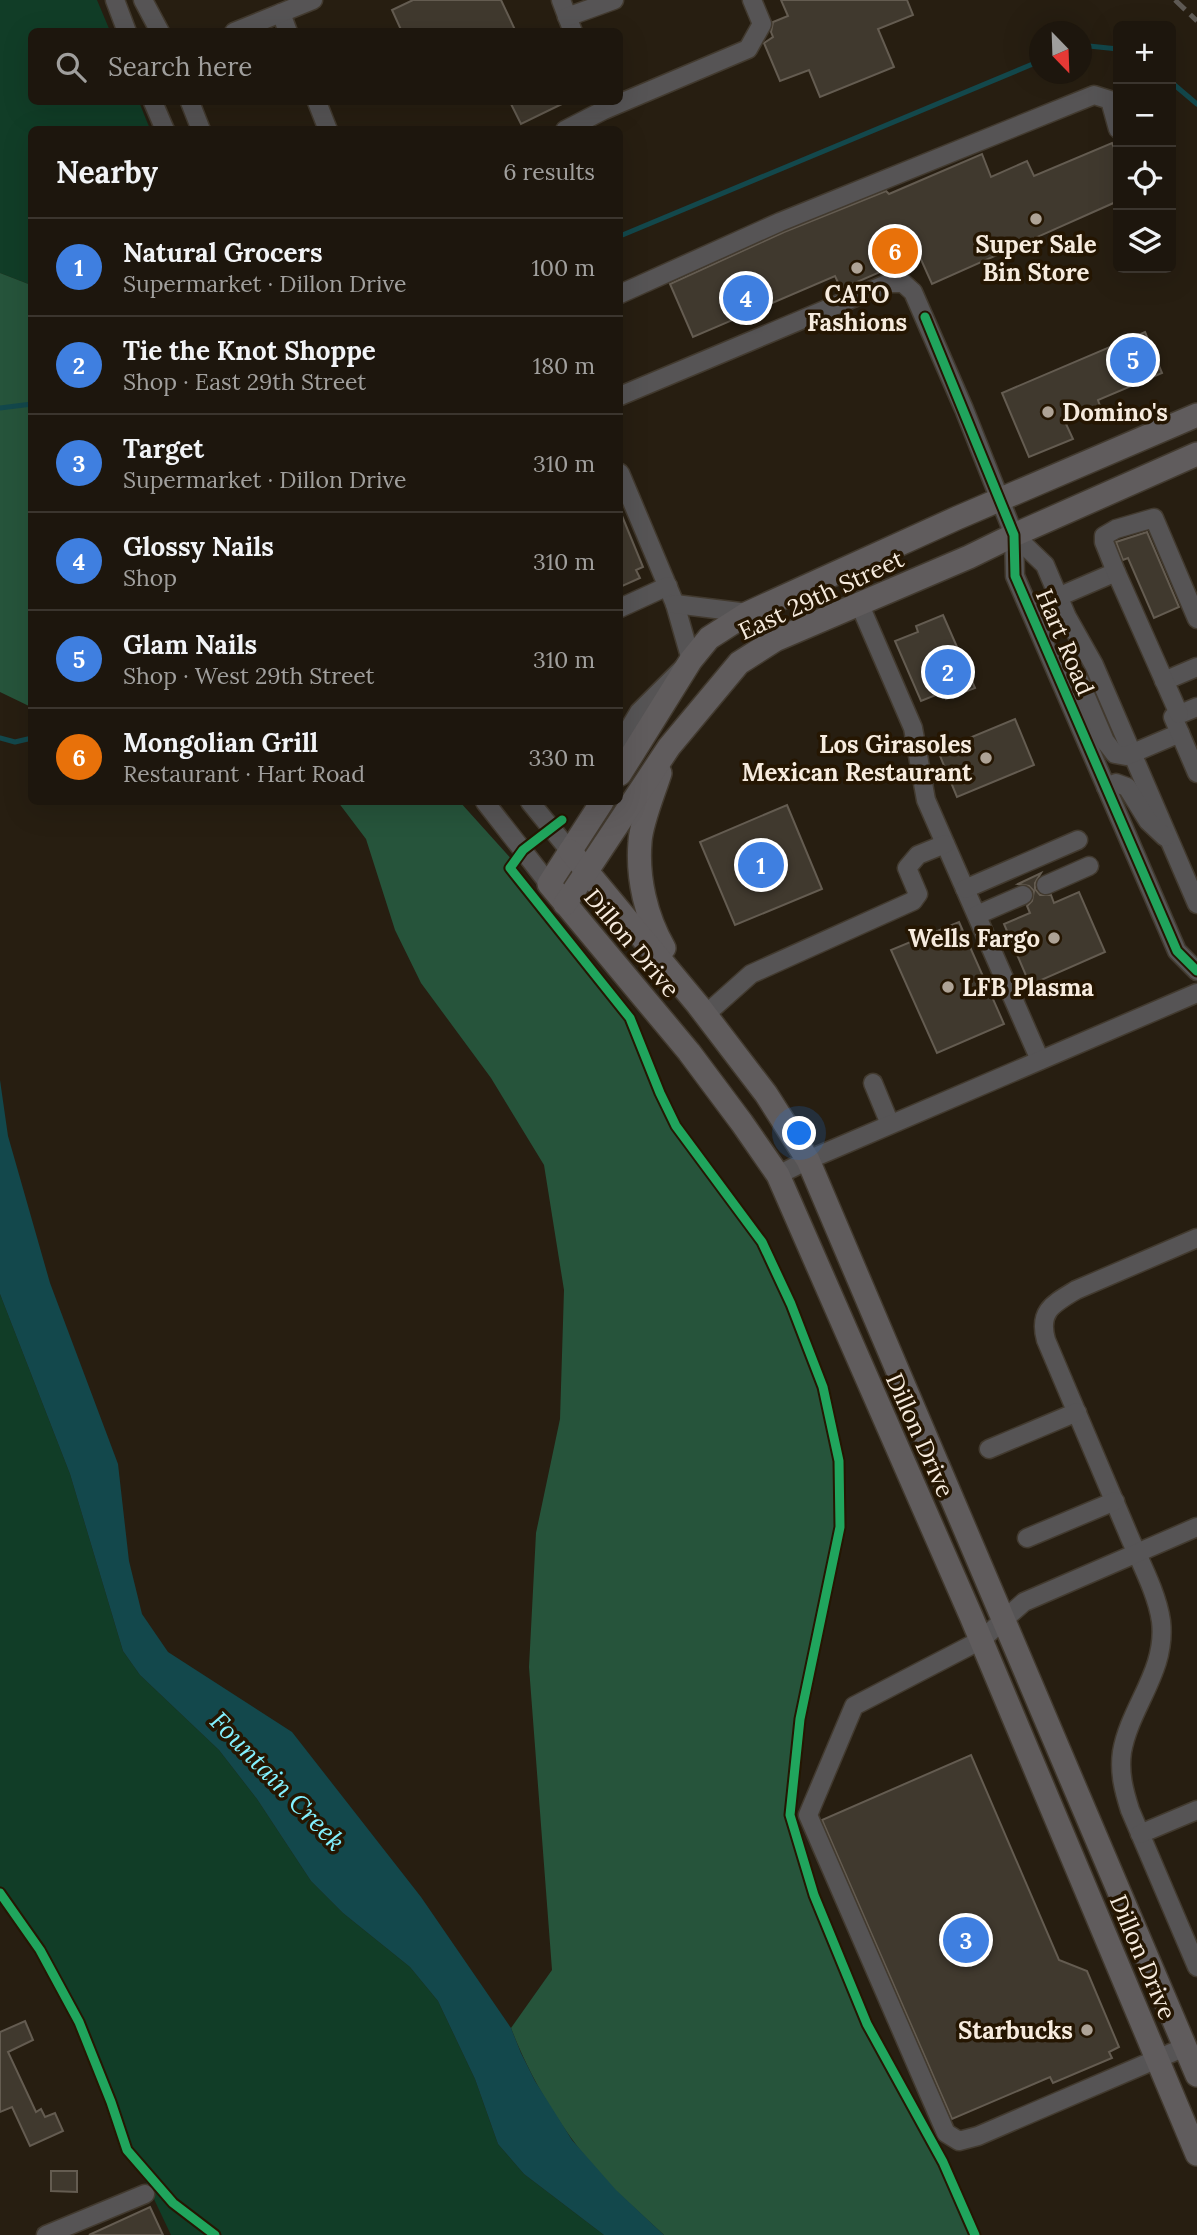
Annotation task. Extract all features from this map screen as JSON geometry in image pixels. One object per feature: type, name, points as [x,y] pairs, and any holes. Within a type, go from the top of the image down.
[{"type":"main road","name":"East 29th Street","points":[[623,769],[691,660],[709,638],[748,613],[1197,415]]},
{"type":"main road","name":"East 29th Street","points":[[565,904],[668,747],[739,663],[775,640],[969,557],[1197,454]]},
{"type":"main road","points":[[668,747],[640,840],[641,881],[652,928],[701,1010]]},
{"type":"main road","points":[[550,884],[600,805]]},
{"type":"main road","name":"Dillon Drive","points":[[570,851],[701,1010],[766,1094],[808,1160],[1197,2075]]},
{"type":"main road","name":"Dillon Drive","points":[[550,884],[689,1052],[778,1175],[981,1640],[1197,2154]]},
{"type":"street","points":[[115,0],[126,28]]},
{"type":"street","points":[[143,0],[158,28]]},
{"type":"street","points":[[244,28],[313,0]]},
{"type":"street","points":[[561,0],[570,24],[614,0]]},
{"type":"street","points":[[623,102],[748,49],[762,24],[752,0]]},
{"type":"street","points":[[281,13],[287,28]]},
{"type":"street","points":[[623,293],[780,222],[1094,95],[1110,100],[1113,111]]},
{"type":"street","points":[[154,105],[163,126]]},
{"type":"street","points":[[191,105],[199,126]]},
{"type":"street","points":[[318,105],[326,126]]},
{"type":"street","points":[[573,126],[604,110]]},
{"type":"street","name":"Hart Road","points":[[623,395],[889,283],[903,283],[913,292],[1014,535],[1016,576],[1048,653],[1177,951],[1197,971]]},
{"type":"street","points":[[623,480],[675,604],[691,660],[639,712],[623,739]]},
{"type":"street","points":[[1179,715],[1116,572],[1104,536],[1116,529],[1154,518],[1197,619]]},
{"type":"street","name":"Hart Road","points":[[1014,535],[1045,565],[1058,597],[1094,665],[1197,904]]},
{"type":"street","points":[[1058,597],[1116,572]]},
{"type":"street","points":[[623,607],[667,586]]},
{"type":"street","points":[[675,604],[748,613]]},
{"type":"street","points":[[859,604],[913,728],[926,800],[1040,1060]]},
{"type":"street","points":[[1048,653],[1079,680],[1110,749],[1120,757],[1180,733]]},
{"type":"street","points":[[1164,681],[1197,667]]},
{"type":"street","points":[[1197,707],[1173,717],[1197,773]]},
{"type":"street","points":[[1106,787],[1116,783],[1127,787],[1148,821],[1172,845]]},
{"type":"street","name":"Dillon Drive","points":[[487,805],[550,884]]},
{"type":"street","name":"Dillon Drive","points":[[532,805],[570,851]]},
{"type":"street","points":[[965,889],[1078,840]]},
{"type":"street","points":[[701,1010],[751,974],[913,901],[918,894],[907,868],[918,855],[945,844]]},
{"type":"street","points":[[1046,885],[1089,866]]},
{"type":"street","points":[[977,915],[1023,895]]},
{"type":"street","points":[[778,1175],[890,1124],[1197,993]]},
{"type":"street","points":[[873,1083],[890,1124]]},
{"type":"street","points":[[1197,1238],[1060,1299],[1044,1316],[1043,1328],[1161,1619],[1162,1639],[1154,1675],[1129,1730],[1121,1772],[1124,1790],[1140,1834],[1197,1967]]},
{"type":"street","points":[[989,1449],[1077,1412]]},
{"type":"street","points":[[1027,1538],[1115,1501]]},
{"type":"street","points":[[1185,2047],[978,2136],[959,2141],[946,2133],[808,1815],[854,1706],[981,1640],[1024,1602],[1197,1527]]},
{"type":"street","points":[[1140,1834],[1197,1810]]},
{"type":"street","points":[[46,2235],[145,2194]]},
{"type":"green space","points":[[0,0],[97,0],[109,28],[28,28],[28,105],[140,105],[149,126],[28,126],[28,284],[0,273]]},
{"type":"green space","points":[[0,273],[28,284],[28,706],[0,692]]},
{"type":"green space","points":[[340,805],[463,805],[514,862],[510,868],[630,1018],[676,1126],[762,1242],[823,1387],[839,1461],[840,1527],[800,1719],[790,1815],[814,1895],[867,2024],[943,2162],[975,2235],[664,2235],[616,2191],[584,2155],[542,2094],[520,2050],[511,2028],[552,1970],[529,1667],[536,1533],[560,1419],[564,1290],[544,1165],[491,1078],[421,983],[395,930],[366,839]]},
{"type":"green space","points":[[0,1294],[70,1474],[123,1651],[140,1675],[219,1750],[257,1799],[311,1881],[343,1913],[410,1967],[438,2001],[475,2079],[498,2144],[524,2174],[604,2235],[171,2235],[135,2159],[127,2150],[79,2022],[40,1950],[0,1893]]},
{"type":"water","name":"Fountain Creek","points":[[0,1080],[8,1136],[50,1283],[118,1464],[129,1561],[142,1614],[168,1652],[292,1732],[421,1897],[511,2028],[535,2081],[572,2140],[616,2190],[664,2235],[604,2235],[524,2174],[498,2144],[475,2079],[438,2001],[410,1967],[343,1913],[311,1881],[257,1799],[219,1750],[140,1675],[123,1651],[70,1474],[0,1294]]},
{"type":"building","points":[[413,0],[501,0],[514,28],[400,28],[392,10]]},
{"type":"building","points":[[781,0],[907,0],[913,15],[878,29],[894,67],[820,97],[809,70],[780,81],[764,43],[773,37],[773,22],[788,16]]},
{"type":"building","points":[[512,105],[560,105],[521,124]]},
{"type":"building","points":[[1112,143],[1113,145],[1113,203],[932,284],[919,255],[841,289],[835,276],[693,337],[670,284],[784,232],[886,191],[889,194],[982,154],[991,177],[1027,161],[1034,176]]},
{"type":"building","points":[[1145,332],[1162,373],[1098,400],[1101,409],[1066,424],[1073,439],[1029,457],[1002,393]]},
{"type":"building","points":[[623,518],[643,567],[636,570],[640,578],[623,586]]},
{"type":"building","points":[[1147,532],[1179,607],[1154,618],[1128,558],[1123,560],[1116,542]]},
{"type":"building","points":[[943,615],[975,688],[946,699],[943,692],[921,701],[895,641],[918,632],[916,626]]},
{"type":"building","name":"Los Girasoles Mexican Restaurant","points":[[1015,719],[1034,765],[957,797],[938,751]]},
{"type":"building","points":[[787,805],[822,889],[735,925],[700,842]]},
{"type":"building","name":"Wells Fargo","points":[[1041,873],[1035,883],[1035,889],[1040,895],[1051,895],[1054,903],[1079,892],[1105,952],[1030,985],[1004,924],[1030,913],[1027,906],[1032,901],[1034,891],[1029,886],[1018,884]]},
{"type":"building","name":"LFB Plasma","points":[[959,922],[1004,1024],[937,1053],[891,950]]},
{"type":"building","points":[[971,1755],[1059,1960],[1087,1971],[1119,2047],[1109,2052],[1112,2058],[1053,2083],[1050,2077],[952,2119],[822,1820]]},
{"type":"building","points":[[25,2021],[33,2040],[8,2052],[36,2112],[41,2109],[45,2117],[55,2113],[63,2131],[30,2146],[12,2107],[0,2112],[0,2032]]},
{"type":"building","points":[[51,2171],[77,2171],[77,2192],[51,2191]]},
{"type":"building","points":[[150,2207],[163,2235],[89,2235]]},
{"type":"waterway","points":[[1092,46],[1113,48]]},
{"type":"waterway","points":[[623,235],[1029,66]]},
{"type":"waterway","points":[[1173,84],[1197,104]]},
{"type":"waterway","points":[[0,408],[28,404]]},
{"type":"waterway","points":[[0,738],[15,742],[28,739]]},
{"type":"railway","points":[[1175,0],[1197,21]]},
{"type":"cycle path","points":[[925,317],[1014,535],[1015,576],[1177,951],[1197,971]]},
{"type":"cycle path","points":[[562,820],[523,850],[510,868],[630,1018],[676,1126],[762,1242],[791,1304],[823,1387],[839,1461],[840,1527],[800,1719],[790,1815],[814,1895],[867,2024],[943,2162],[975,2235]]},
{"type":"cycle path","points":[[0,1893],[40,1950],[79,2022],[127,2150],[173,2203],[215,2235]]},
{"type":"place","name":"Super Sale Bin Store","points":[[1036,219]]},
{"type":"place","name":"Mongolian Grill","points":[[895,251]]},
{"type":"place","name":"CATO Fashions","points":[[857,268]]},
{"type":"place","name":"Glossy Nails","points":[[746,298]]},
{"type":"place","name":"Glam Nails","points":[[1133,360]]},
{"type":"place","name":"Domino's","points":[[1048,412]]},
{"type":"place","name":"Tie the Knot Shoppe","points":[[948,672]]},
{"type":"place","name":"Los Girasoles Mexican Restaurant","points":[[986,758]]},
{"type":"place","name":"Natural Grocers","points":[[761,865]]},
{"type":"place","name":"Wells Fargo","points":[[1054,938]]},
{"type":"place","name":"LFB Plasma","points":[[948,987]]},
{"type":"place","name":"Target","points":[[966,1940]]},
{"type":"place","name":"Starbucks","points":[[1087,2030]]}]
